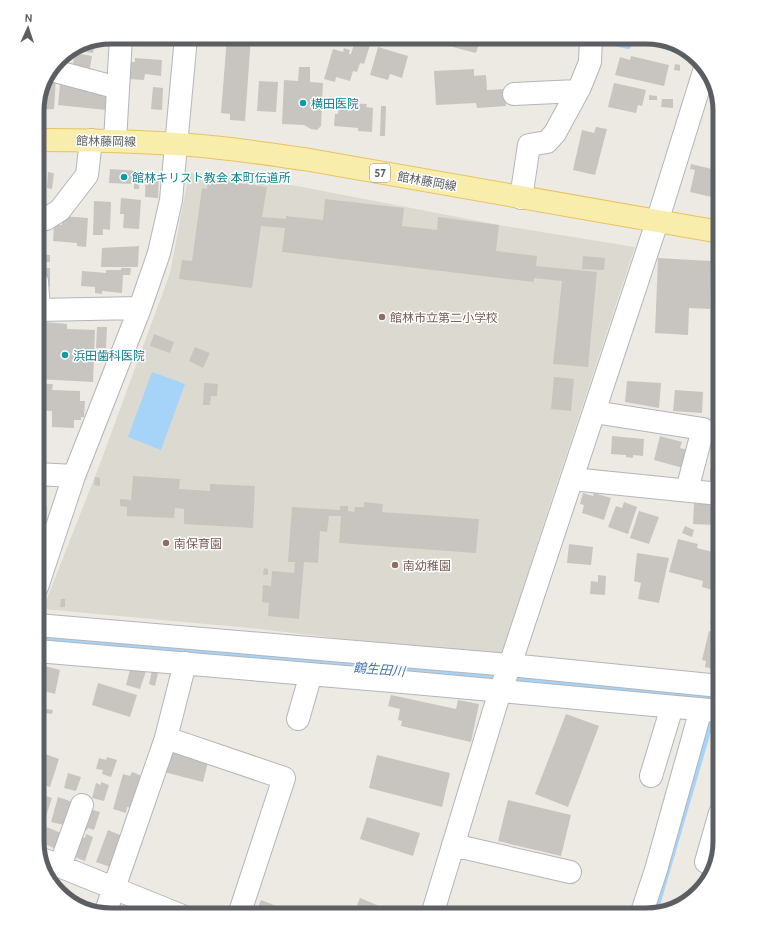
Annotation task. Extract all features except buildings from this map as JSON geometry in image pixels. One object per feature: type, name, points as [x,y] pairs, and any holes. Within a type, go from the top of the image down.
[{"type":"main road","name":"館林藤岡線","points":[[44,140],[115,140],[242,150],[304,159],[713,231]]},
{"type":"street","points":[[115,140],[121,44]]},
{"type":"street","points":[[44,566],[74,476],[140,308],[159,253],[171,200],[185,44]]},
{"type":"street","points":[[521,198],[529,145],[547,142],[555,133],[590,62],[591,44]]},
{"type":"street","points":[[57,72],[118,88]]},
{"type":"street","points":[[434,908],[505,679],[657,222],[703,75]]},
{"type":"street","points":[[514,94],[577,91]]},
{"type":"street","points":[[44,219],[60,210],[87,175],[91,140]]},
{"type":"street","points":[[44,310],[140,308]]},
{"type":"street","points":[[594,412],[703,429],[687,490]]},
{"type":"street","points":[[44,474],[74,476]]},
{"type":"street","points":[[572,479],[713,493]]},
{"type":"street","points":[[44,626],[505,679],[672,707],[711,710],[643,908]]},
{"type":"street","points":[[44,652],[311,674],[713,686]]},
{"type":"street","points":[[107,908],[166,738],[184,663]]},
{"type":"street","points":[[298,719],[311,674]]},
{"type":"street","points":[[651,776],[672,707]]},
{"type":"street","points":[[166,738],[284,778],[241,908]]},
{"type":"street","points":[[82,805],[51,862],[163,908]]},
{"type":"street","points":[[706,862],[713,838]]},
{"type":"street","points":[[453,845],[570,872]]},
{"type":"shaded area","name":"館林市立第二小学校","points":[[189,173],[297,186],[499,225],[635,247],[501,657],[249,628],[44,609],[101,461],[170,273]]},
{"type":"water","points":[[152,372],[185,384],[161,450],[128,437]]},
{"type":"water","name":"鶴生田川","points":[[44,632],[713,690],[713,705],[44,644]]},
{"type":"waterway","points":[[619,44],[628,46]]},
{"type":"waterway","points":[[656,907],[713,714]]},
{"type":"place","name":"横田医院","points":[[303,103]]},
{"type":"place","name":"館林キリスト教会 本町伝道所","points":[[124,177]]},
{"type":"place","name":"館林市立第二小学校","points":[[382,317]]},
{"type":"place","name":"浜田歯科医院","points":[[65,355]]},
{"type":"place","name":"南保育園","points":[[166,543]]},
{"type":"place","name":"南幼稚園","points":[[395,565]]}]
